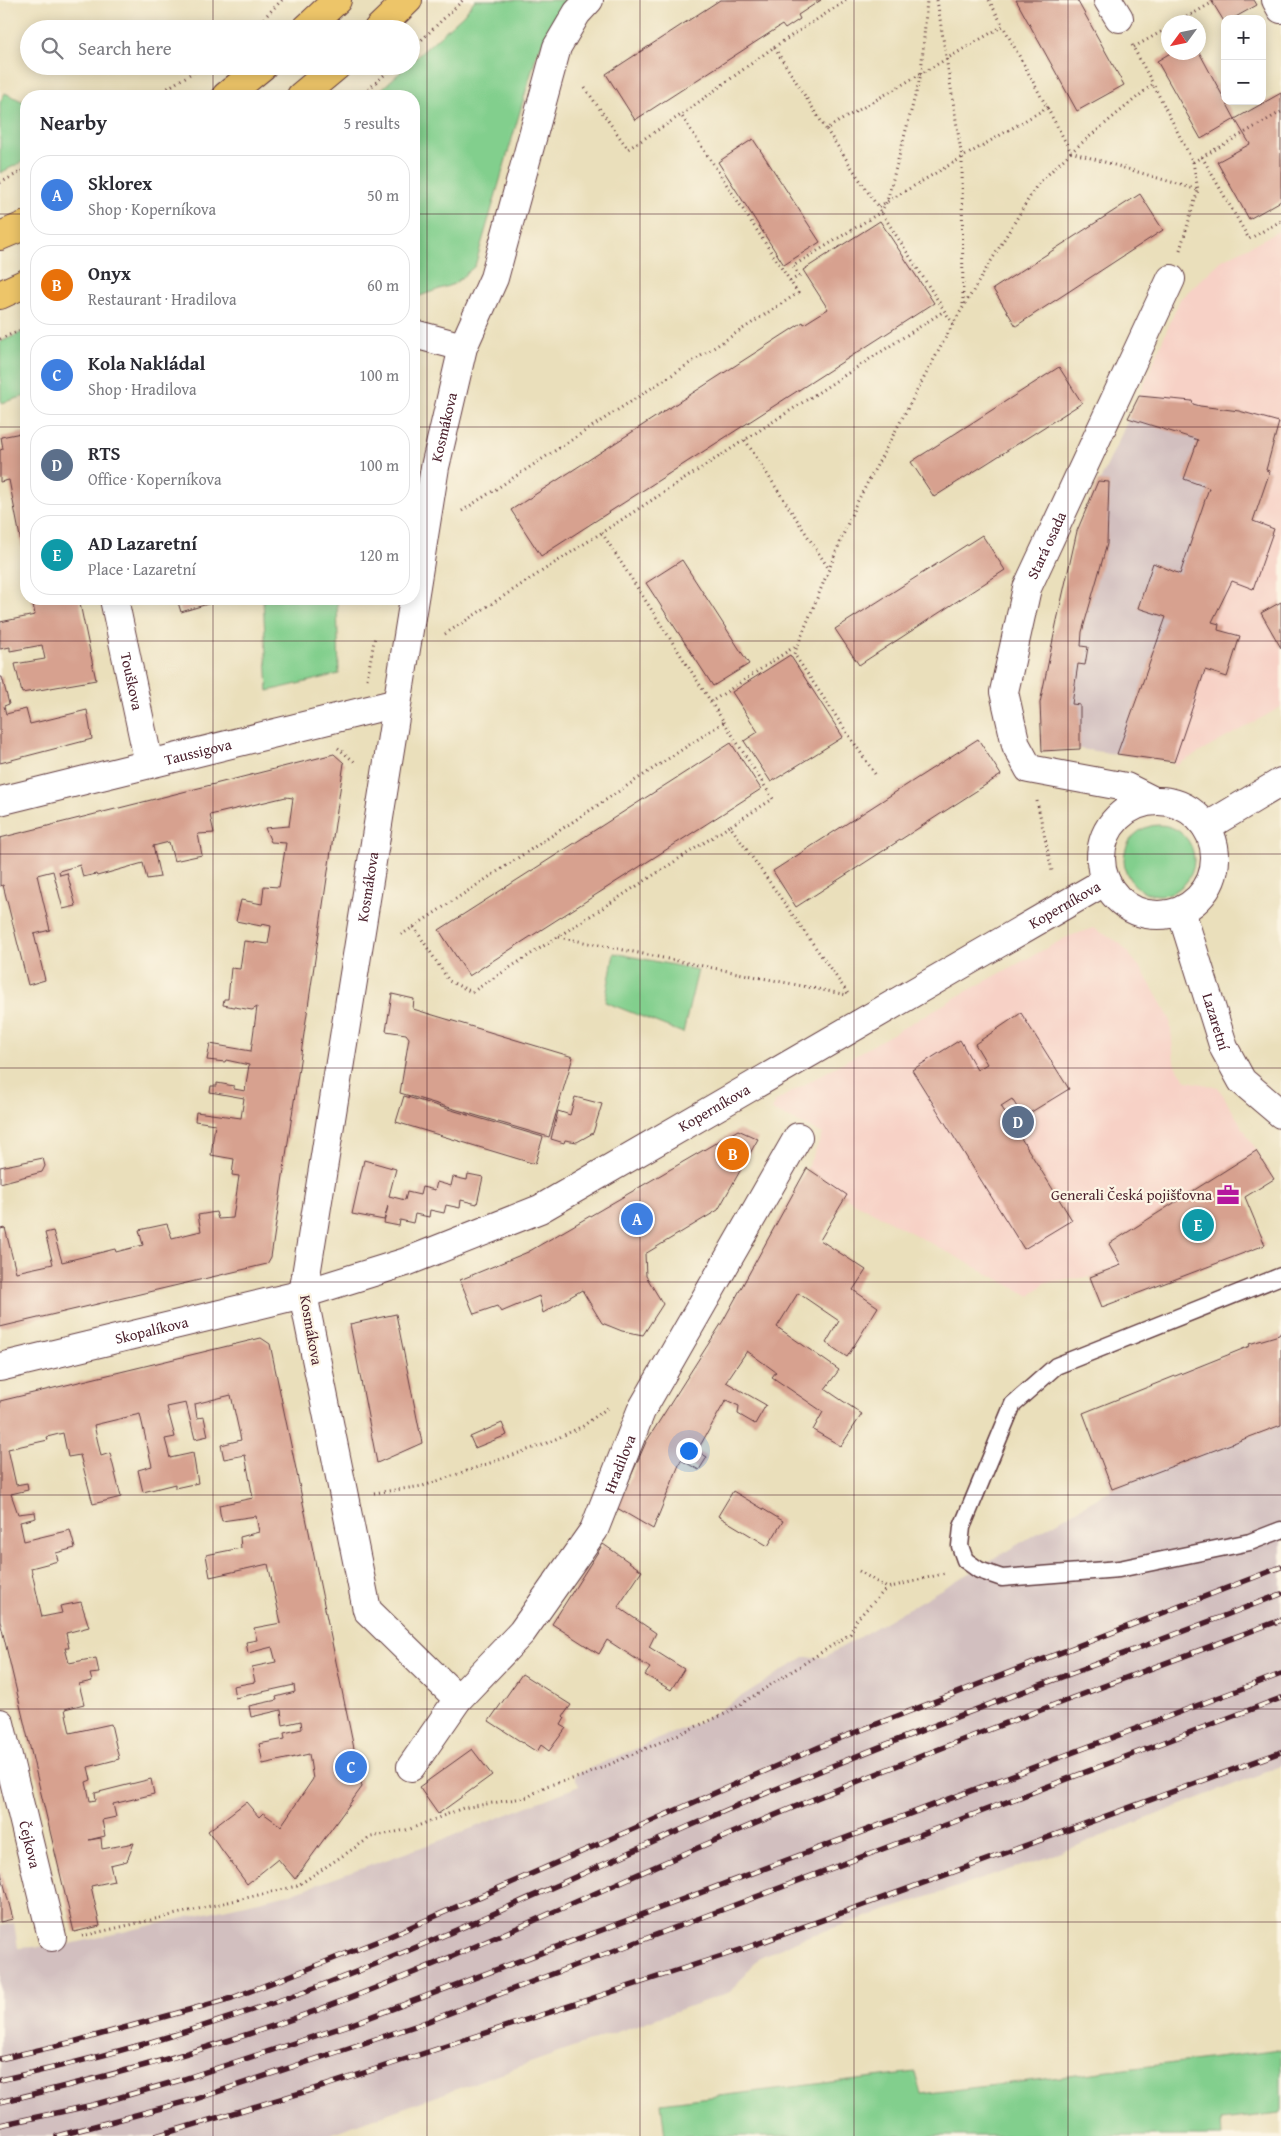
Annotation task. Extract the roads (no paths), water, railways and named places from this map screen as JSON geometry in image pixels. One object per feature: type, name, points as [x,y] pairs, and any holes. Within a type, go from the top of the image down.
[{"type":"main road","points":[[316,20],[337,0]]},
{"type":"main road","points":[[387,20],[408,0]]},
{"type":"main road","points":[[233,90],[252,75]]},
{"type":"main road","points":[[308,90],[326,75]]},
{"type":"main road","points":[[0,236],[20,228]]},
{"type":"main road","points":[[0,295],[20,286]]},
{"type":"street","name":"Kosmákova","points":[[420,560],[435,467],[463,347],[494,278],[557,47],[577,13],[589,0]]},
{"type":"street","points":[[1276,0],[1281,9]]},
{"type":"street","name":"Stará osada","points":[[1154,801],[1126,787],[1029,769],[1016,745],[1004,692],[1028,588],[1171,279]]},
{"type":"street","points":[[420,336],[463,347]]},
{"type":"street","name":"Touškova","points":[[115,605],[149,764]]},
{"type":"street","name":"Kosmákova","points":[[413,605],[303,1294],[367,1610],[458,1698]]},
{"type":"street","name":"Taussigova","points":[[0,801],[397,703]]},
{"type":"street","points":[[1086,779],[1104,804],[1107,831]]},
{"type":"street","points":[[1206,827],[1281,782]]},
{"type":"street","name":"Koperníkova","points":[[1154,801],[1174,803],[1192,812],[1206,827],[1214,845],[1215,865],[1209,884],[1198,900],[1181,911],[1164,915],[1146,914],[1129,908],[1115,896],[1106,881],[1101,864],[1102,846],[1107,831],[1120,815],[1135,806],[1154,801]]},
{"type":"street","name":"Koperníkova","points":[[303,1294],[406,1262],[540,1209],[1106,881]]},
{"type":"street","name":"Lazaretní","points":[[1181,911],[1224,1048],[1242,1081],[1281,1114]]},
{"type":"street","name":"Hradilova","points":[[411,1767],[458,1698],[522,1632],[594,1530],[641,1411],[798,1138]]},
{"type":"street","name":"Skopalíkova","points":[[0,1367],[303,1294]]},
{"type":"street","name":"Čejkova","points":[[0,1723],[52,1936]]},
{"type":"lane","points":[[1281,1276],[1056,1366],[1034,1384],[1013,1404],[962,1527],[960,1546],[965,1560],[979,1570],[1002,1578],[1119,1569],[1250,1542],[1281,1530]]},
{"type":"railway","points":[[0,2059],[73,2042],[232,1998],[388,1937],[833,1741],[1281,1567]]},
{"type":"railway","points":[[0,2080],[81,2061],[160,2039],[317,1987],[421,1945],[677,1831],[797,1780],[935,1725],[1281,1594]]},
{"type":"railway","points":[[0,2102],[175,2057],[244,2036],[337,2003],[454,1956],[809,1801],[1010,1722],[1281,1620]]},
{"type":"railway","points":[[0,2125],[93,2105],[184,2079],[352,2024],[1281,1674]]},
{"type":"railway","points":[[57,2136],[196,2099],[418,2025],[1281,1698]]},
{"type":"railway","points":[[156,2136],[324,2086],[743,1949],[1281,1752]]},
{"type":"place","name":"RTS","points":[[1018,1122]]},
{"type":"place","name":"Onyx","points":[[733,1154]]},
{"type":"place","name":"Generali Česká pojišťovna","points":[[1228,1195]]},
{"type":"place","name":"Sklorex","points":[[637,1219]]},
{"type":"place","name":"AD Lazaretní","points":[[1198,1225]]},
{"type":"place","name":"Kola Nakládal","points":[[351,1767]]}]
